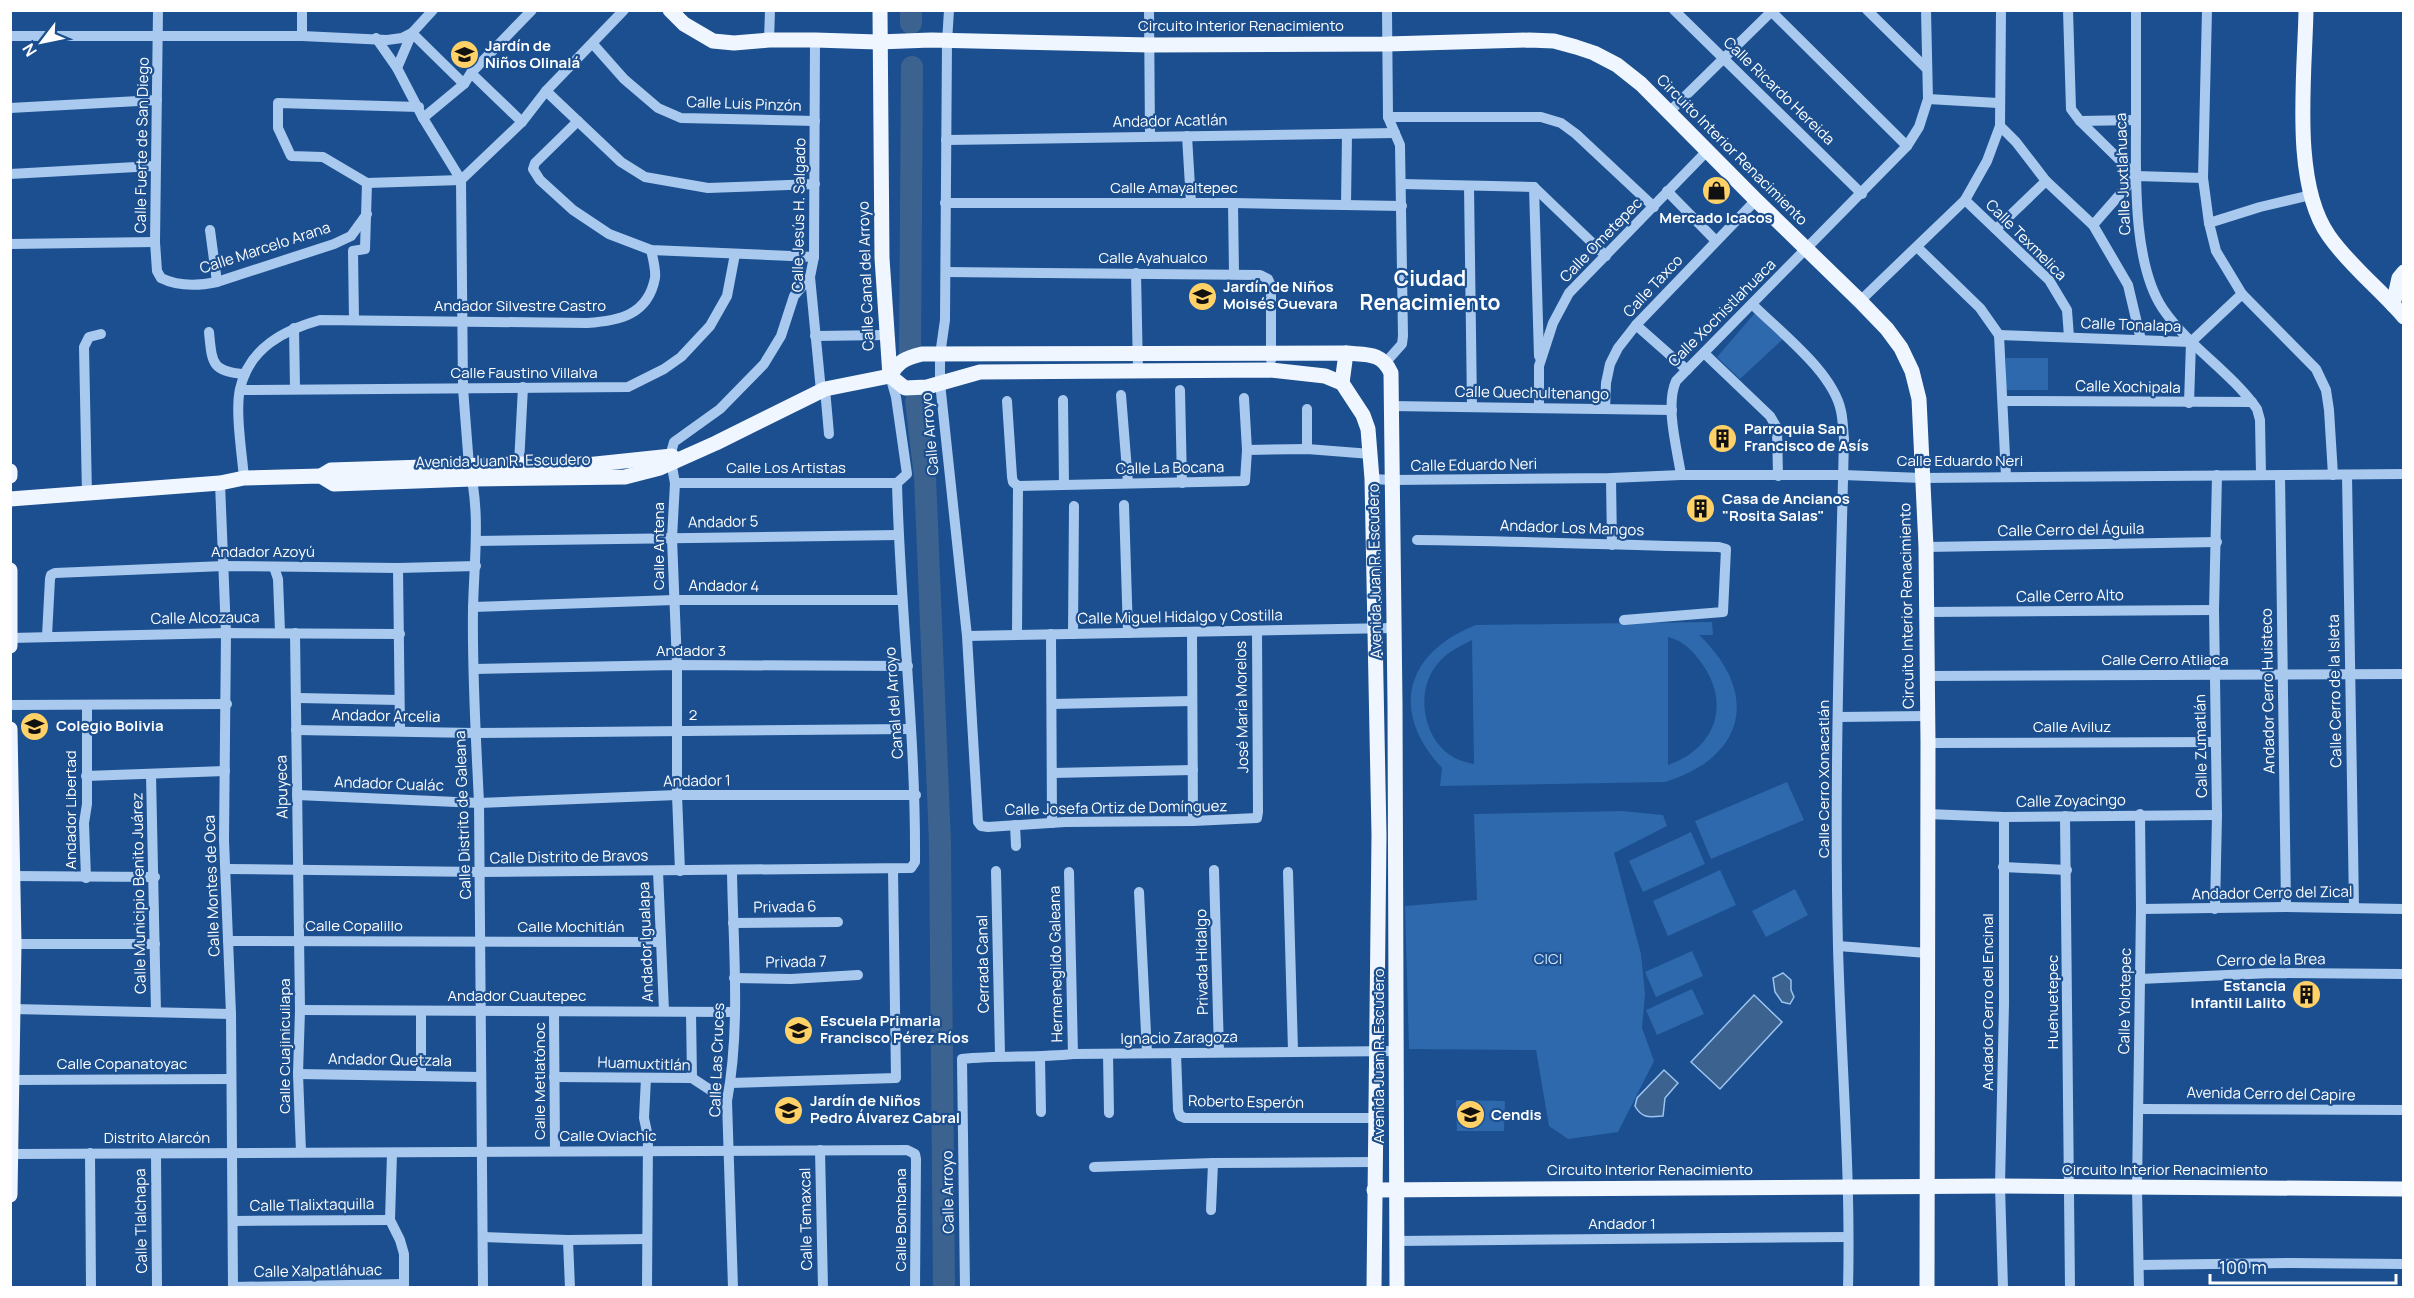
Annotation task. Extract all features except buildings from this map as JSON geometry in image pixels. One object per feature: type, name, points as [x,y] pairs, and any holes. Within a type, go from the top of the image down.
[{"type":"main road","name":"Circuito Interior Renacimiento","points":[[670,10],[684,24],[713,41],[734,43],[769,40],[878,42],[898,40],[1150,45],[1554,41],[1594,53],[1617,65],[1641,84],[1887,329],[1901,348],[1912,371],[1919,399],[1926,547],[1927,1187]]},
{"type":"main road","name":"Calle Canal del Arroyo","points":[[880,10],[878,42],[886,335],[890,376]]},
{"type":"main road","points":[[2306,10],[2303,139],[2305,168],[2311,195],[2327,234],[2352,264],[2403,317]]},
{"type":"main road","points":[[2393,305],[2399,278],[2403,272]]},
{"type":"main road","points":[[1347,353],[1342,383],[1325,376],[1271,370],[980,372],[940,383],[905,388],[890,376],[902,360],[922,354],[940,356],[1304,352],[1347,353],[1372,355],[1386,362]]},
{"type":"main road","points":[[1303,374],[1304,352]]},
{"type":"main road","name":"Avenida Juan R. Escudero","points":[[1386,362],[1391,373],[1395,704],[1398,1190],[1396,1283]]},
{"type":"main road","name":"Avenida Juan R. Escudero","points":[[471,473],[625,477],[645,473],[675,458],[716,443],[823,390],[890,376]]},
{"type":"main road","name":"Avenida Juan R. Escudero","points":[[1342,383],[1363,415],[1368,429],[1372,479],[1379,835],[1374,1283]]},
{"type":"main road","name":"Avenida Juan R. Escudero","points":[[10,499],[87,495],[220,483],[244,478],[321,476],[334,484],[471,473],[519,464],[586,465],[675,458]]},
{"type":"main road","points":[[10,471],[10,476]]},
{"type":"main road","points":[[10,570],[10,646]]},
{"type":"main road","points":[[1377,702],[1395,704]]},
{"type":"main road","points":[[10,729],[14,876],[12,894],[14,944],[13,1154],[10,1195]]},
{"type":"main road","points":[[1379,835],[1396,836]]},
{"type":"main road","name":"Circuito Interior Renacimiento","points":[[1374,1190],[2000,1186],[2403,1189]]},
{"type":"main road","points":[[1927,1187],[1927,1287]]},
{"type":"main road","points":[[1374,1283],[1396,1283]]},
{"type":"street","name":"Calle Fuerte de San Diego","points":[[158,10],[154,166],[155,242],[157,271],[161,278]]},
{"type":"street","points":[[302,10],[302,36]]},
{"type":"street","points":[[397,68],[412,33],[433,10]]},
{"type":"street","points":[[532,10],[471,73],[464,84],[421,113],[279,103],[278,128],[291,156],[323,157],[367,183],[461,180],[522,122],[546,91],[624,10]]},
{"type":"street","points":[[769,40],[770,10]]},
{"type":"street","points":[[947,42],[950,10]]},
{"type":"street","points":[[1149,10],[1150,136]]},
{"type":"street","points":[[1386,362],[1402,344],[1403,336],[1402,184],[1400,145],[1388,117],[1387,10]]},
{"type":"street","name":"Calle Ricardo Hereida","points":[[1674,10],[1862,194]]},
{"type":"street","points":[[1868,10],[1926,68]]},
{"type":"street","points":[[1926,10],[1928,99],[1998,103]]},
{"type":"street","points":[[1860,301],[1965,200],[1987,161],[2000,126],[1998,103],[2001,10]]},
{"type":"street","points":[[2068,10],[2069,98],[2071,109],[2080,121],[2136,176],[2203,178]]},
{"type":"street","name":"Calle Juxtlahuaca","points":[[2136,10],[2136,176],[2141,246],[2149,277],[2162,308],[2191,342],[2252,402],[2260,420],[2261,475]]},
{"type":"street","points":[[2207,10],[2203,178],[2209,223],[2216,251],[2242,294],[2316,369],[2326,390],[2333,475]]},
{"type":"street","points":[[1669,112],[1771,11],[1907,146]]},
{"type":"street","points":[[10,36],[402,38],[412,33]]},
{"type":"street","points":[[412,33],[464,84]]},
{"type":"street","points":[[376,38],[397,68],[461,180]]},
{"type":"street","name":"Calle Jesús H. Salgado","points":[[815,40],[814,257],[810,277],[815,336],[829,434]]},
{"type":"street","name":"Calle Arroyo","points":[[947,42],[946,272],[940,383],[967,636],[978,822]]},
{"type":"street","name":"Calle Luis Pinzón","points":[[592,44],[624,79],[658,108],[681,118],[815,121]]},
{"type":"street","points":[[471,73],[522,122]]},
{"type":"street","points":[[546,91],[621,162],[645,177],[708,188],[815,184]]},
{"type":"street","name":"Calle Xochistlahuaca","points":[[1681,475],[1671,392],[1676,381],[1907,146],[1919,127],[1928,99]]},
{"type":"street","points":[[10,108],[157,100]]},
{"type":"street","points":[[1388,117],[1541,117],[1561,123],[1576,134],[1654,207]]},
{"type":"street","points":[[2080,121],[2136,120]]},
{"type":"street","points":[[578,121],[535,163],[533,169],[540,180],[573,210],[609,234],[651,250],[814,257]]},
{"type":"street","points":[[2000,126],[2016,142],[2046,181],[2092,225],[2128,285],[2141,340]]},
{"type":"street","name":"Andador Acatlán","points":[[946,140],[1395,133]]},
{"type":"street","points":[[1346,205],[1347,134]]},
{"type":"street","points":[[1187,136],[1191,203]]},
{"type":"street","name":"Calle Ometepec","points":[[1539,366],[1553,323],[1569,293],[1708,150]]},
{"type":"street","points":[[10,174],[154,166]]},
{"type":"street","points":[[2092,225],[2136,176]]},
{"type":"street","name":"Calle Distrito de Galeana","points":[[461,180],[463,388],[476,541],[473,607],[475,733],[479,803],[483,1287]]},
{"type":"street","points":[[1996,229],[2046,181]]},
{"type":"street","points":[[354,320],[353,251],[365,249],[367,183]]},
{"type":"street","points":[[1402,184],[1534,187],[1606,256]]},
{"type":"street","points":[[1469,186],[1472,406]]},
{"type":"street","name":"Calle Ometepec","points":[[1534,187],[1539,407]]},
{"type":"street","points":[[1667,192],[1716,241]]},
{"type":"street","points":[[2209,223],[2260,207],[2311,195]]},
{"type":"street","name":"Calle Taxco","points":[[1605,409],[1606,383],[1610,364],[1618,348],[1636,325],[1756,200]]},
{"type":"street","name":"Calle Texmelica","points":[[1965,200],[2049,280],[2067,310],[2068,338]]},
{"type":"street","name":"Calle Amayaltepec","points":[[945,203],[1233,203],[1402,206]]},
{"type":"street","points":[[1233,203],[1234,273]]},
{"type":"street","name":"Calle Marcelo Arana","points":[[161,278],[178,284],[198,286],[217,282],[334,244],[351,236],[367,214]]},
{"type":"street","points":[[210,230],[217,282]]},
{"type":"street","points":[[10,244],[155,242]]},
{"type":"street","points":[[1917,247],[1980,309],[1999,335],[2006,476]]},
{"type":"street","name":"Andador Silvestre Castro","points":[[244,478],[240,390],[245,374],[254,359],[277,337],[294,328],[320,320],[587,323],[623,319],[639,308],[650,293],[656,276],[651,250]]},
{"type":"street","name":"Calle Faustino Villalva","points":[[240,390],[628,387],[664,369],[688,350],[710,326],[727,296],[735,254]]},
{"type":"street","name":"Calle Ayahualco","points":[[946,272],[1260,275],[1268,279],[1271,286],[1271,370]]},
{"type":"street","points":[[1136,273],[1138,371]]},
{"type":"street","points":[[675,458],[674,442],[720,409],[764,364],[781,336],[794,296],[810,277]]},
{"type":"street","name":"Calle Tonalapa","points":[[1999,335],[2191,342],[2242,294]]},
{"type":"street","name":"Calle Cerro Xonacatlán","points":[[1752,304],[1815,366],[1832,388],[1841,410],[1843,475],[1838,946],[1847,1187],[1848,1287]]},
{"type":"street","points":[[1636,325],[1687,370]]},
{"type":"street","points":[[294,328],[295,388]]},
{"type":"street","points":[[209,332],[212,357],[218,367],[226,373],[245,374]]},
{"type":"street","points":[[87,495],[84,347],[89,337],[101,334]]},
{"type":"street","points":[[815,336],[886,335]]},
{"type":"street","points":[[2189,403],[2191,342]]},
{"type":"street","points":[[1704,353],[1770,416],[1777,428],[1778,476]]},
{"type":"street","name":"Calle Canal del Arroyo","points":[[890,376],[896,397],[907,474],[897,483],[898,535]]},
{"type":"street","points":[[519,464],[523,387]]},
{"type":"street","points":[[1180,390],[1182,483]]},
{"type":"street","points":[[1121,395],[1128,483]]},
{"type":"street","points":[[1244,398],[1247,450],[1307,448],[1371,454]]},
{"type":"street","points":[[1063,400],[1064,485]]},
{"type":"street","points":[[1007,401],[1016,484],[1017,635]]},
{"type":"street","name":"Calle Xochipala","points":[[2004,401],[2252,402]]},
{"type":"street","name":"Calle Quechultenango","points":[[1391,406],[1672,410]]},
{"type":"street","points":[[1307,409],[1307,448]]},
{"type":"street","name":"Calle La Bocana","points":[[1016,484],[1245,481],[1247,450]]},
{"type":"street","name":"Calle Antena","points":[[675,458],[672,538],[677,665],[677,795],[680,871]]},
{"type":"street","name":"Calle Eduardo Neri","points":[[1372,479],[1611,478],[1681,475],[1843,475],[1922,478],[2403,474]]},
{"type":"street","name":"Andador Cerro Huisteco","points":[[2280,475],[2286,907]]},
{"type":"street","name":"Calle Cerro de la Isleta","points":[[2347,475],[2354,907]]},
{"type":"street","name":"Calle Zumatlán","points":[[2216,909],[2214,610],[2217,476]]},
{"type":"street","points":[[1611,478],[1612,545]]},
{"type":"street","name":"Calle Montes de Oca","points":[[220,483],[226,633],[224,840],[231,1014],[233,1287]]},
{"type":"street","name":"Calle Los Artistas","points":[[675,483],[897,483]]},
{"type":"street","points":[[1125,505],[1128,633]]},
{"type":"street","points":[[1073,634],[1074,506]]},
{"type":"street","name":"Andador 5","points":[[476,541],[898,535]]},
{"type":"street","name":"Canal del Arroyo","points":[[898,535],[916,795],[915,862],[912,868]]},
{"type":"street","name":"Andador Los Mangos","points":[[1417,540],[1566,542],[1726,549],[1723,612],[1624,620]]},
{"type":"street","name":"Calle Cerro del Águila","points":[[1926,547],[2217,542]]},
{"type":"street","name":"Andador Azoyú","points":[[47,636],[51,575],[55,573],[224,566],[398,568],[476,566]]},
{"type":"street","points":[[274,567],[279,579],[280,632]]},
{"type":"street","points":[[398,568],[400,730]]},
{"type":"street","name":"Andador 4","points":[[473,607],[674,600],[902,600]]},
{"type":"street","name":"Calle Cerro Alto","points":[[1926,612],[2214,610]]},
{"type":"street","name":"Calle Miguel Hidalgo y Costilla","points":[[967,636],[1394,628]]},
{"type":"street","name":"José María Morelos","points":[[1257,631],[1257,818]]},
{"type":"street","name":"Calle Alcozauca","points":[[11,638],[280,632],[400,634]]},
{"type":"street","points":[[1192,632],[1193,821]]},
{"type":"street","name":"Alpuyeca","points":[[295,633],[298,698],[296,730],[297,871],[300,941]]},
{"type":"street","points":[[1051,634],[1052,823]]},
{"type":"street","name":"Andador 3","points":[[474,669],[677,665],[908,666]]},
{"type":"street","name":"Calle Cerro Atliaca","points":[[1926,676],[2403,674]]},
{"type":"street","points":[[298,698],[399,700]]},
{"type":"street","points":[[1052,704],[1192,701]]},
{"type":"street","points":[[10,705],[227,704]]},
{"type":"street","name":"Andador Libertad","points":[[86,878],[84,823],[87,804],[87,706]]},
{"type":"street","points":[[1839,717],[1926,716]]},
{"type":"street","name":"2","points":[[475,733],[911,729]]},
{"type":"street","name":"Andador Arcelia","points":[[296,730],[475,733]]},
{"type":"street","name":"Calle Aviluz","points":[[1928,743],[2216,742]]},
{"type":"street","points":[[1052,773],[1193,770]]},
{"type":"street","points":[[86,776],[225,771]]},
{"type":"street","name":"Calle Municipio Benito Juárez","points":[[151,774],[155,877],[156,1012]]},
{"type":"street","name":"Andador Cualác","points":[[297,795],[479,803]]},
{"type":"street","name":"Andador 1","points":[[479,803],[677,795],[916,795]]},
{"type":"street","name":"Calle Zoyacingo","points":[[1927,814],[2004,817],[2217,815]]},
{"type":"street","name":"Calle Yolotepec","points":[[2139,1287],[2137,1188],[2140,814]]},
{"type":"street","name":"Huehuetepec","points":[[2065,816],[2070,1287]]},
{"type":"street","name":"Andador Cerro del Encinal","points":[[2003,1287],[2000,1186],[2004,1004],[2004,817]]},
{"type":"street","name":"Calle Josefa Ortiz de Domínguez","points":[[978,822],[981,826],[988,827],[1052,823],[1257,818]]},
{"type":"street","points":[[1015,825],[1016,846]]},
{"type":"street","points":[[2003,867],[2067,870]]},
{"type":"street","name":"Calle Distrito de Bravos","points":[[226,869],[480,872],[893,870],[912,868]]},
{"type":"street","points":[[731,1083],[896,1078],[893,870]]},
{"type":"street","name":"Privada Hidalgo","points":[[1214,870],[1219,1052]]},
{"type":"street","name":"Andador Igualapa","points":[[658,871],[663,1011]]},
{"type":"street","name":"Calle Las Cruces","points":[[732,871],[735,1012],[731,1083],[727,1101],[733,1287]]},
{"type":"street","name":"Cerrada Canal","points":[[996,872],[1000,1055]]},
{"type":"street","name":"Hermenegildo Galeana","points":[[1069,872],[1073,1054]]},
{"type":"street","points":[[1288,872],[1293,1051]]},
{"type":"street","points":[[14,876],[155,877]]},
{"type":"street","points":[[1139,892],[1147,1053]]},
{"type":"street","name":"Andador Cerro del Zical","points":[[2141,909],[2354,907],[2403,909]]},
{"type":"street","name":"Privada 6","points":[[733,923],[838,922]]},
{"type":"street","name":"Calle Copalillo","points":[[228,941],[481,941]]},
{"type":"street","name":"Calle Cuajinicuilapa","points":[[300,941],[298,1074],[301,1152]]},
{"type":"street","name":"Calle Mochitlán","points":[[481,941],[661,942]]},
{"type":"street","points":[[14,944],[155,944]]},
{"type":"street","points":[[1838,946],[1927,953]]},
{"type":"street","name":"Cerro de la Brea","points":[[2140,979],[2271,973],[2403,974]]},
{"type":"street","name":"Privada 7","points":[[734,978],[791,979],[858,975]]},
{"type":"street","points":[[13,1009],[231,1014]]},
{"type":"street","name":"Andador Cuautepec","points":[[300,1010],[735,1012]]},
{"type":"street","points":[[421,1011],[421,1075]]},
{"type":"street","name":"Calle Metlatónoc","points":[[554,1012],[555,1151]]},
{"type":"street","points":[[691,1012],[692,1078]]},
{"type":"street","name":"Ignacio Zaragoza","points":[[962,1059],[1000,1055],[1040,1057],[1073,1054],[1397,1051]]},
{"type":"street","name":"Roberto Esperón","points":[[1176,1053],[1178,1110],[1180,1116],[1185,1118],[1376,1118]]},
{"type":"street","points":[[1108,1054],[1109,1113]]},
{"type":"street","points":[[1040,1057],[1041,1112]]},
{"type":"street","name":"Calle Arroyo","points":[[962,1059],[965,1287]]},
{"type":"street","name":"Andador Quetzala","points":[[298,1074],[481,1077]]},
{"type":"street","name":"Huamuxtitlán","points":[[554,1077],[692,1078],[727,1101]]},
{"type":"street","name":"Calle Copanatoyac","points":[[13,1080],[231,1078]]},
{"type":"street","points":[[645,1078],[644,1118],[648,1137],[647,1287]]},
{"type":"street","name":"Avenida Cerro del Capire","points":[[2139,1109],[2403,1110]]},
{"type":"street","name":"Calle Temaxcal","points":[[820,1150],[823,1287]]},
{"type":"street","name":"Calle Oviachic","points":[[301,1152],[907,1150],[915,1154]]},
{"type":"street","name":"Distrito Alarcón","points":[[13,1154],[301,1152]]},
{"type":"street","points":[[90,1153],[91,1287]]},
{"type":"street","points":[[392,1153],[390,1220],[402,1247],[404,1286]]},
{"type":"street","name":"Calle Tlalchapa","points":[[156,1154],[157,1287]]},
{"type":"street","name":"Calle Bombana","points":[[915,1154],[915,1287]]},
{"type":"street","points":[[1094,1167],[1213,1162],[1374,1162]]},
{"type":"street","points":[[1211,1210],[1213,1162]]},
{"type":"street","name":"Calle Tlalixtaquilla","points":[[233,1221],[390,1220]]},
{"type":"street","points":[[483,1237],[568,1240],[646,1239]]},
{"type":"street","name":"Andador 1","points":[[1396,1240],[1848,1238]]},
{"type":"street","points":[[568,1240],[570,1287]]},
{"type":"street","points":[[2139,1265],[2403,1264]]},
{"type":"street","name":"Calle Xalpatláhuac","points":[[233,1287],[404,1286]]},
{"type":"green space","points":[[1755,313],[1783,339],[1740,379],[1717,357]]},
{"type":"green space","points":[[2006,358],[2048,358],[2048,390],[2006,390]]},
{"type":"green space","points":[[1712,622],[1713,635],[1699,635],[1718,657],[1731,679],[1736,700],[1735,721],[1727,740],[1713,757],[1692,771],[1665,782],[1440,786],[1442,768],[1426,747],[1415,726],[1411,706],[1412,686],[1420,668],[1433,651],[1452,637],[1476,625]],"holes":[[[1668,637],[1686,646],[1700,661],[1710,677],[1717,708],[1708,736],[1698,747],[1668,765]],[[1472,640],[1474,763],[1473,764],[1461,761],[1444,751],[1430,730],[1424,704],[1425,691],[1435,667],[1447,655]]]},
{"type":"green space","points":[[1787,782],[1804,820],[1711,859],[1695,821]]},
{"type":"green space","name":"CICI","points":[[1621,811],[1663,815],[1667,826],[1614,853],[1641,954],[1645,994],[1642,1028],[1654,1061],[1618,1132],[1568,1139],[1549,1126],[1536,1050],[1409,1049],[1405,906],[1477,900],[1474,814]]},
{"type":"green space","points":[[1691,832],[1705,864],[1643,892],[1629,861]]},
{"type":"green space","points":[[1720,870],[1736,905],[1668,936],[1653,901]]},
{"type":"green space","points":[[1795,889],[1808,915],[1766,937],[1752,911]]},
{"type":"green space","points":[[1692,951],[1703,976],[1656,997],[1645,972]]},
{"type":"green space","points":[[1692,989],[1704,1014],[1657,1035],[1646,1010]]},
{"type":"green space","points":[[1456,1100],[1505,1101],[1504,1131],[1457,1131]]},
{"type":"shaded area","points":[[1783,973],[1791,980],[1794,997],[1790,1004],[1782,1002],[1775,992],[1773,978]]},
{"type":"shaded area","points":[[1754,995],[1782,1022],[1720,1089],[1691,1062]]},
{"type":"shaded area","points":[[1664,1070],[1678,1083],[1665,1098],[1663,1116],[1650,1117],[1640,1113],[1635,1106],[1637,1098]]},
{"type":"waterway","points":[[911,10],[911,23]]},
{"type":"waterway","points":[[910,352],[912,67]]},
{"type":"waterway","points":[[916,401],[925,477],[940,843],[944,1288]]},
{"type":"place","name":"Jardín de Niños Olinalá","points":[[464,55]]},
{"type":"place","name":"Mercado Icacos","points":[[1716,191]]},
{"type":"place","name":"Jardín de Niños Moisés Guevara","points":[[1202,296]]},
{"type":"place","name":"Parroquia San Francisco de Asís","points":[[1723,438]]},
{"type":"place","name":"Casa de Ancianos \"Rosita Salas\"","points":[[1701,508]]},
{"type":"place","name":"Colegio Bolivia","points":[[35,726]]},
{"type":"place","name":"Estancia Infantil Lalito","points":[[2307,995]]},
{"type":"place","name":"Escuela Primaria Francisco Pérez Ríos","points":[[799,1030]]},
{"type":"place","name":"Jardín de Niños Pedro Álvarez Cabral","points":[[789,1110]]},
{"type":"place","name":"Cendis","points":[[1470,1115]]},
{"type":"district","name":"Ciudad Renacimiento","points":[[1430,291]]}]
